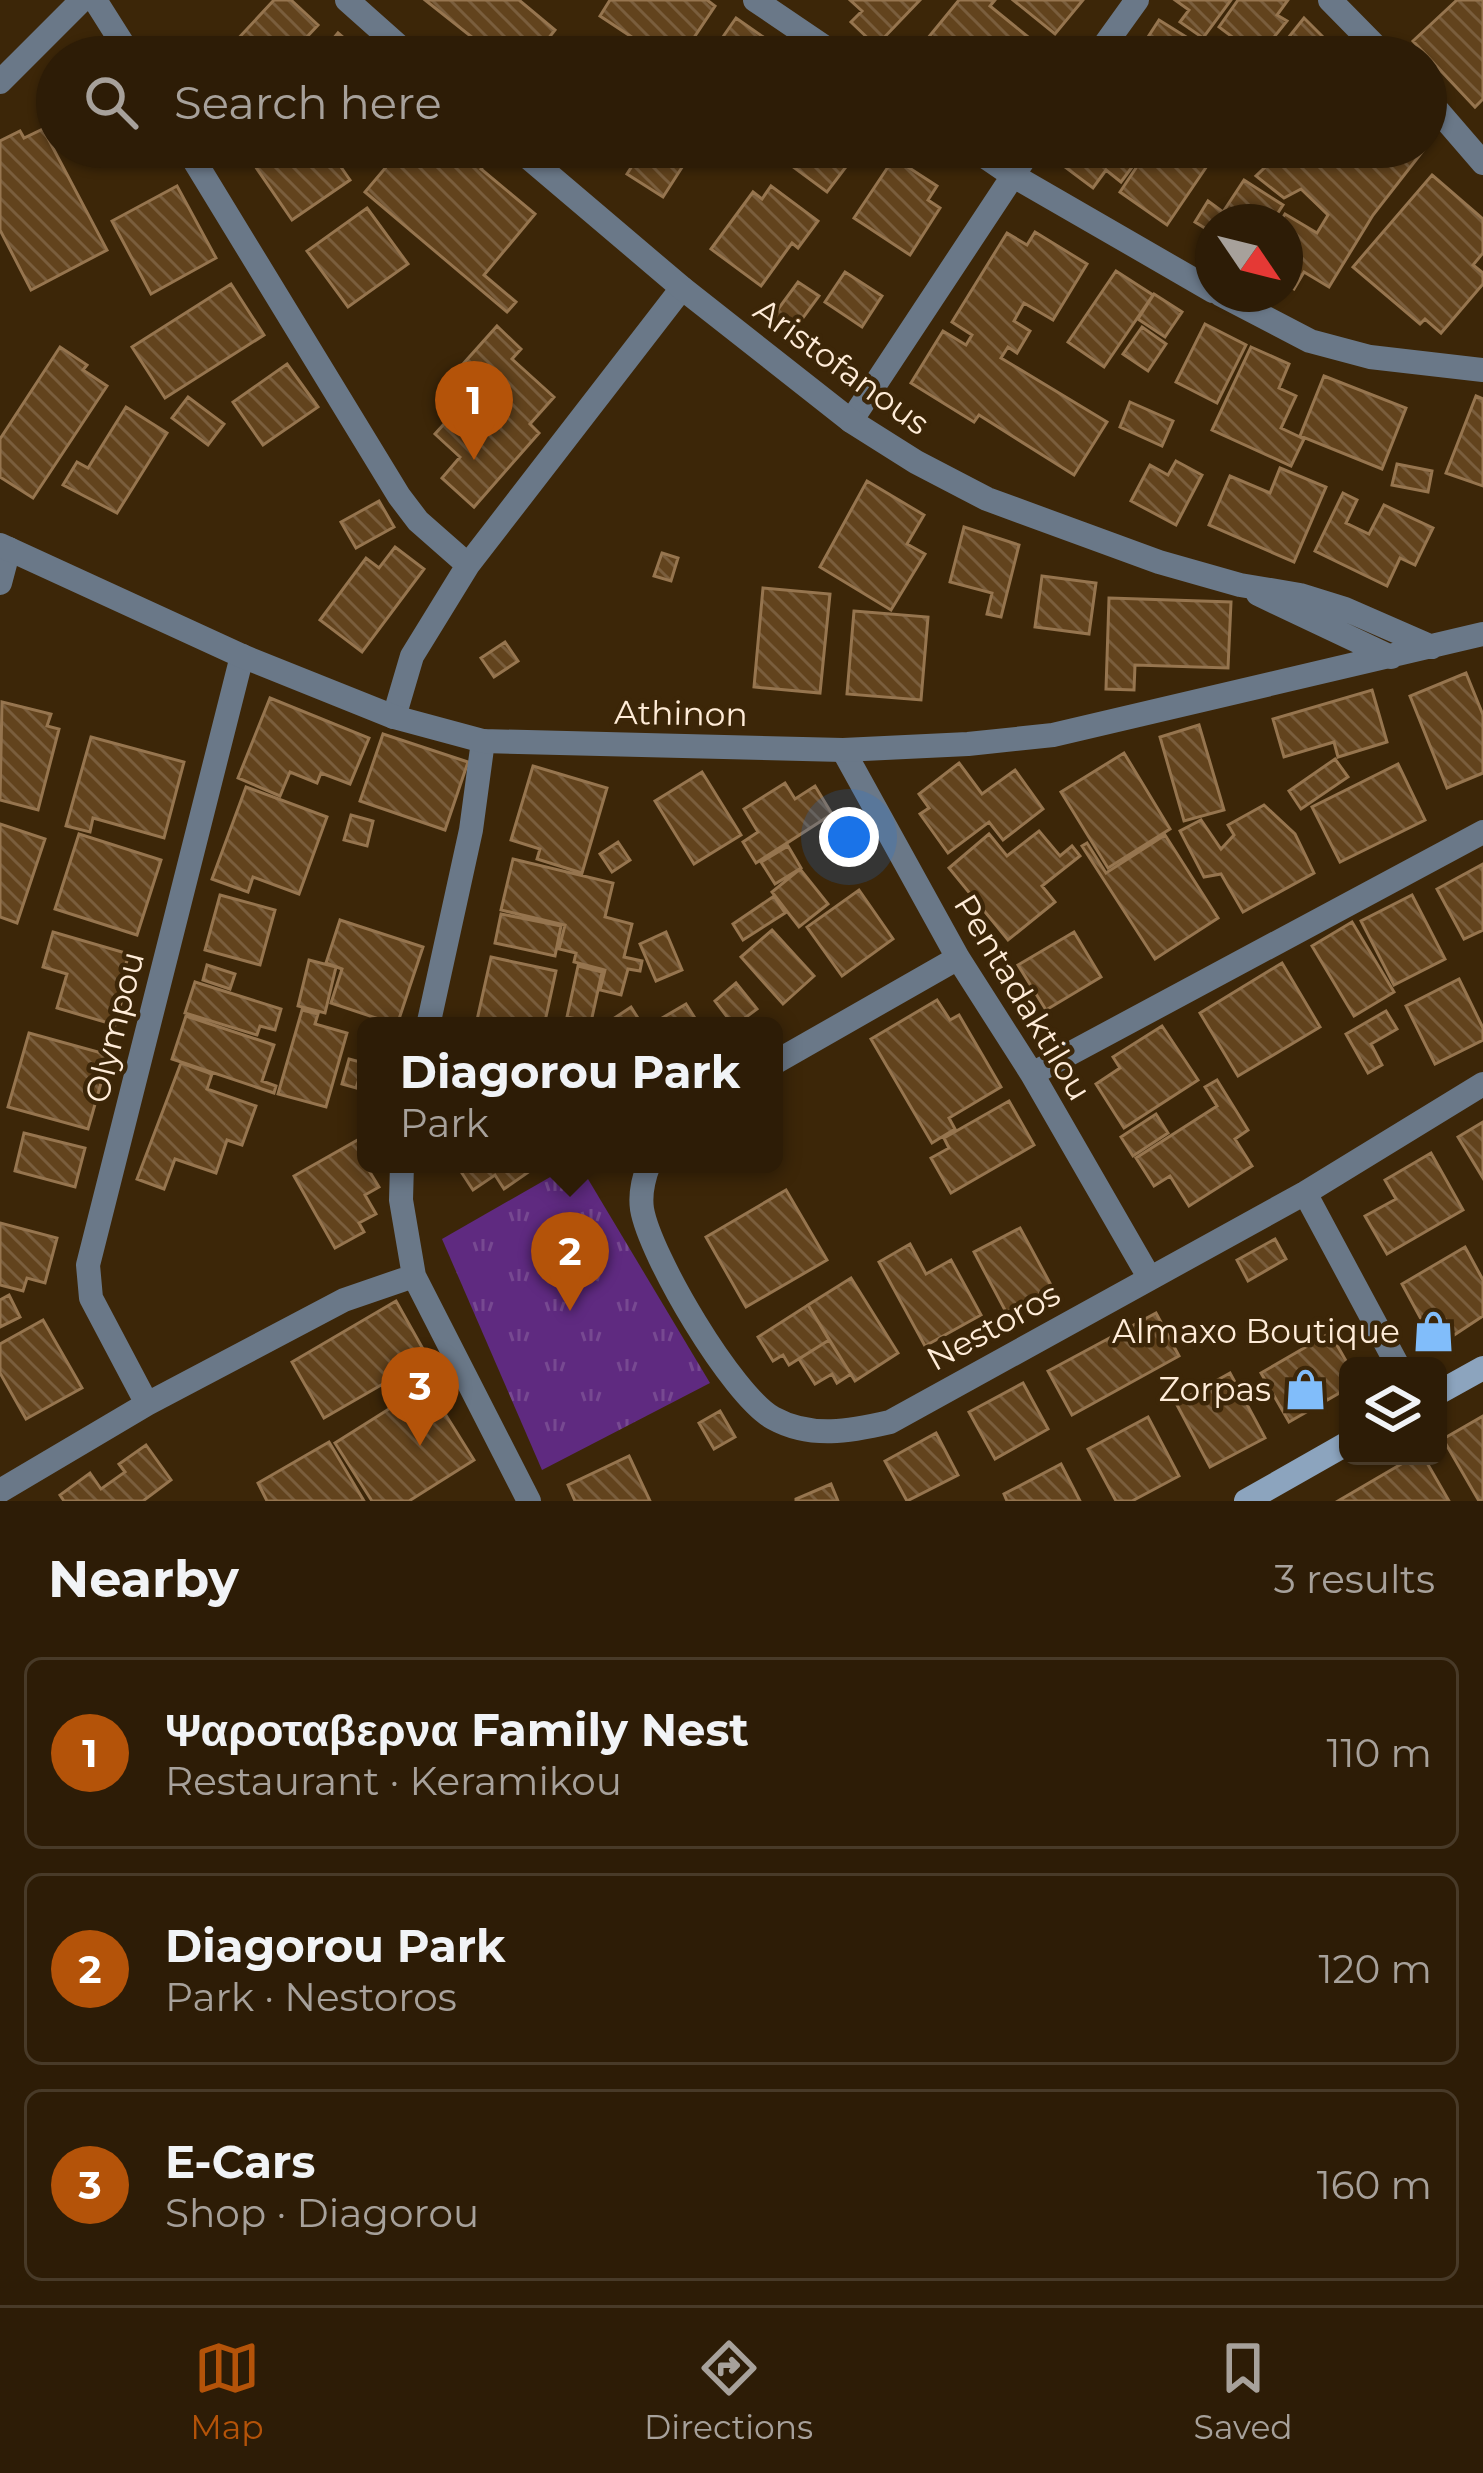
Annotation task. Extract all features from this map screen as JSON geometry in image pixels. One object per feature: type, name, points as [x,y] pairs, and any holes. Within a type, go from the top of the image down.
[{"type":"main road","points":[[1447,1388],[1483,1369]]},
{"type":"main road","points":[[1246,1501],[1339,1448]]},
{"type":"street","points":[[46,36],[82,0]]},
{"type":"street","points":[[95,0],[118,36]]},
{"type":"street","points":[[347,0],[387,36]]},
{"type":"street","points":[[755,0],[808,36]]},
{"type":"street","points":[[1111,36],[1137,0]]},
{"type":"street","points":[[1330,0],[1365,36]]},
{"type":"street","points":[[0,82],[36,46]]},
{"type":"street","points":[[1447,122],[1483,163]]},
{"type":"street","points":[[199,168],[399,496],[441,544],[469,565]]},
{"type":"street","name":"Aristofanous","points":[[541,168],[851,422],[916,462],[988,499],[1159,562],[1240,585],[1300,595],[1432,646]]},
{"type":"street","points":[[1002,168],[1195,280]]},
{"type":"street","points":[[851,422],[1017,168]]},
{"type":"street","points":[[394,717],[412,656],[469,565],[682,288]]},
{"type":"street","points":[[1254,312],[1310,341],[1370,357],[1483,370]]},
{"type":"street","points":[[0,583],[5,547]]},
{"type":"street","name":"Athinon","points":[[5,547],[242,656],[394,717],[483,741],[842,750],[1053,735],[1483,634]]},
{"type":"street","name":"Aristofanous","points":[[1240,585],[1391,657]]},
{"type":"street","name":"Olympou","points":[[147,1404],[91,1298],[88,1265],[242,656]]},
{"type":"street","points":[[430,1017],[471,830],[483,741]]},
{"type":"street","name":"Pentadaktilou","points":[[842,750],[958,958],[1032,1073],[1149,1276]]},
{"type":"street","points":[[1032,1073],[1483,832]]},
{"type":"street","points":[[783,1058],[958,958]]},
{"type":"street","name":"Nestoros","points":[[646,1173],[641,1204],[650,1237],[742,1393],[772,1418],[804,1430],[847,1432],[890,1422],[1305,1193],[1483,1084]]},
{"type":"street","points":[[402,1173],[401,1200],[415,1276],[525,1499]]},
{"type":"street","points":[[1305,1193],[1393,1357]]},
{"type":"street","points":[[0,1491],[147,1404],[360,1292],[415,1276]]},
{"type":"green space","points":[[557,1173],[584,1173],[710,1383],[542,1470],[442,1239]]},
{"type":"building","points":[[274,0],[291,0],[318,25],[308,36],[241,36]]},
{"type":"building","points":[[425,0],[519,0],[555,30],[550,36],[470,36]]},
{"type":"building","points":[[610,0],[707,0],[715,6],[695,36],[630,36],[600,16]]},
{"type":"building","points":[[850,0],[920,0],[886,36],[866,36],[851,22],[862,11]]},
{"type":"building","points":[[959,0],[995,0],[990,6],[1027,36],[930,36]]},
{"type":"building","points":[[1013,0],[1083,0],[1055,34]]},
{"type":"building","points":[[1175,0],[1231,0],[1204,36],[1180,22],[1189,10]]},
{"type":"building","points":[[1238,0],[1288,0],[1277,15],[1287,21],[1275,36],[1231,36],[1219,27]]},
{"type":"building","points":[[1457,0],[1483,0],[1483,99],[1475,107],[1447,77],[1447,36],[1418,36]]},
{"type":"building","points":[[736,18],[762,36],[724,36]]},
{"type":"building","points":[[1304,18],[1322,36],[1290,36]]},
{"type":"building","points":[[1159,20],[1185,36],[1149,36]]},
{"type":"building","points":[[20,131],[24,138],[36,132],[36,168],[64,168],[107,250],[31,290],[0,230],[0,141]]},
{"type":"building","points":[[256,168],[342,168],[350,180],[292,220]]},
{"type":"building","points":[[385,168],[482,168],[535,214],[484,275],[516,302],[507,312],[365,192]]},
{"type":"building","points":[[631,168],[682,168],[663,197],[627,174]]},
{"type":"building","points":[[795,168],[845,168],[827,192]]},
{"type":"building","points":[[887,168],[909,168],[937,186],[928,200],[940,208],[910,255],[854,218]]},
{"type":"building","points":[[1066,168],[1131,168],[1121,182],[1106,170],[1093,188]]},
{"type":"building","points":[[1136,168],[1206,168],[1167,225],[1120,192]]},
{"type":"building","points":[[1264,168],[1410,168],[1373,215],[1329,287],[1303,274],[1303,225],[1317,233],[1328,215],[1301,189],[1284,198],[1256,176]]},
{"type":"building","points":[[1432,175],[1483,219],[1483,253],[1473,265],[1483,273],[1483,284],[1441,333],[1425,319],[1420,324],[1353,267]]},
{"type":"building","points":[[1244,180],[1281,204],[1228,204]]},
{"type":"building","points":[[177,186],[216,258],[151,294],[112,221]]},
{"type":"building","points":[[771,186],[818,221],[798,248],[792,243],[761,286],[711,249],[753,192],[762,199]]},
{"type":"building","points":[[367,208],[408,264],[348,307],[307,251]]},
{"type":"building","points":[[1035,232],[1087,264],[1053,320],[1024,303],[1014,321],[1030,331],[1017,353],[1008,347],[1001,358],[1107,422],[1074,475],[979,415],[974,422],[911,383],[943,331],[966,345],[972,335],[952,322],[1007,233],[1027,245]]},
{"type":"building","points":[[1116,271],[1153,295],[1104,367],[1068,342]]},
{"type":"building","points":[[845,272],[882,296],[862,327],[825,302]]},
{"type":"building","points":[[798,282],[819,296],[794,330],[773,316]]},
{"type":"building","points":[[231,284],[264,335],[165,398],[132,347]]},
{"type":"building","points":[[1154,294],[1182,312],[1165,337],[1138,319]]},
{"type":"building","points":[[1205,324],[1246,345],[1217,403],[1176,382]]},
{"type":"building","points":[[497,326],[521,349],[512,359],[554,397],[530,424],[539,433],[474,507],[442,478],[460,457],[435,434],[474,391],[455,373]]},
{"type":"building","points":[[1142,327],[1166,344],[1148,371],[1123,354]]},
{"type":"building","points":[[60,347],[107,386],[33,498],[0,477],[0,439]]},
{"type":"building","points":[[1251,347],[1289,364],[1279,388],[1296,396],[1281,428],[1304,439],[1291,466],[1212,430]]},
{"type":"building","points":[[287,364],[318,407],[263,445],[233,402]]},
{"type":"building","points":[[1324,376],[1406,408],[1382,469],[1300,436]]},
{"type":"building","points":[[1476,396],[1483,399],[1483,486],[1446,473]]},
{"type":"building","points":[[188,397],[224,424],[208,445],[172,418]]},
{"type":"building","points":[[1130,402],[1173,421],[1162,446],[1120,427]]},
{"type":"building","points":[[126,407],[167,433],[117,513],[63,485],[77,462],[88,468]]},
{"type":"building","points":[[1176,461],[1202,475],[1176,525],[1131,501],[1150,465],[1168,475]]},
{"type":"building","points":[[1397,464],[1432,471],[1428,492],[1392,485]]},
{"type":"building","points":[[1280,468],[1326,487],[1294,562],[1209,525],[1230,476],[1270,493]]},
{"type":"building","points":[[867,481],[924,515],[907,544],[925,554],[891,610],[820,567]]},
{"type":"building","points":[[1343,493],[1357,500],[1346,523],[1369,534],[1384,505],[1433,528],[1415,565],[1400,558],[1387,586],[1315,551]]},
{"type":"building","points":[[379,501],[394,527],[356,548],[341,522]]},
{"type":"building","points":[[964,527],[1019,545],[1001,617],[987,614],[992,593],[950,582]]},
{"type":"building","points":[[395,547],[424,569],[362,652],[320,620],[366,558],[379,568]]},
{"type":"building","points":[[662,553],[678,558],[671,581],[654,576]]},
{"type":"building","points":[[1042,576],[1096,583],[1089,634],[1035,627]]},
{"type":"building","points":[[763,588],[830,594],[820,693],[754,687]]},
{"type":"building","points":[[1109,598],[1231,602],[1228,668],[1135,665],[1134,690],[1106,689]]},
{"type":"building","points":[[854,611],[928,617],[921,700],[847,694]]},
{"type":"building","points":[[505,642],[518,661],[494,677],[481,658]]},
{"type":"building","points":[[1466,673],[1483,715],[1483,773],[1447,788],[1410,696]]},
{"type":"building","points":[[1372,690],[1387,742],[1338,757],[1334,742],[1284,757],[1273,719]]},
{"type":"building","points":[[270,698],[369,738],[350,784],[321,773],[317,783],[290,772],[280,796],[238,778]]},
{"type":"building","points":[[2,702],[51,714],[47,726],[59,729],[38,810],[0,800]]},
{"type":"building","points":[[1199,725],[1224,810],[1184,821],[1160,737]]},
{"type":"building","points":[[383,734],[468,762],[445,830],[360,801]]},
{"type":"building","points":[[91,737],[184,762],[164,838],[93,818],[90,832],[66,826]]},
{"type":"building","points":[[1124,753],[1170,829],[1108,868],[1061,792]]},
{"type":"building","points":[[1335,759],[1348,777],[1301,809],[1289,791]]},
{"type":"building","points":[[959,763],[982,794],[1015,770],[1043,809],[1003,840],[989,822],[948,853],[920,814],[929,808],[919,794]]},
{"type":"building","points":[[1398,764],[1425,820],[1340,862],[1312,807]]},
{"type":"building","points":[[533,766],[607,788],[582,873],[537,859],[540,849],[511,840]]},
{"type":"building","points":[[702,772],[741,835],[694,864],[655,801]]},
{"type":"building","points":[[785,783],[795,799],[815,786],[832,814],[756,863],[743,842],[758,832],[744,809]]},
{"type":"building","points":[[246,787],[327,817],[299,894],[253,877],[248,892],[212,879]]},
{"type":"building","points":[[1264,805],[1295,834],[1314,873],[1243,912],[1221,874],[1204,877],[1180,831],[1201,820],[1221,849],[1234,835],[1228,825]]},
{"type":"building","points":[[351,815],[373,821],[367,846],[344,840]]},
{"type":"building","points":[[0,824],[45,839],[17,923],[0,917]]},
{"type":"building","points":[[1039,831],[1060,856],[1072,846],[1080,856],[1042,886],[1055,902],[1008,940],[949,868],[989,834],[1007,856]]},
{"type":"building","points":[[79,834],[161,860],[137,935],[55,909]]},
{"type":"building","points":[[1165,835],[1218,918],[1155,959],[1082,846],[1087,843],[1106,873]]},
{"type":"building","points":[[618,842],[630,860],[612,872],[600,854]]},
{"type":"building","points":[[788,846],[801,868],[775,884],[761,862]]},
{"type":"building","points":[[513,859],[613,883],[605,917],[632,924],[624,957],[642,961],[640,971],[628,969],[621,995],[600,990],[605,970],[574,962],[576,953],[559,949],[565,925],[501,910]]},
{"type":"building","points":[[1483,864],[1483,930],[1464,939],[1437,889]]},
{"type":"building","points":[[800,869],[828,904],[799,927],[772,892]]},
{"type":"building","points":[[859,890],[893,939],[842,976],[807,927]]},
{"type":"building","points":[[220,895],[275,910],[260,965],[205,950]]},
{"type":"building","points":[[1412,895],[1445,959],[1394,985],[1361,921]]},
{"type":"building","points":[[774,896],[785,913],[743,940],[733,924]]},
{"type":"building","points":[[501,914],[561,926],[555,956],[495,943]]},
{"type":"building","points":[[340,920],[423,947],[400,1017],[373,1017],[331,1003],[342,969],[326,963]]},
{"type":"building","points":[[1352,922],[1394,992],[1354,1016],[1312,946]]},
{"type":"building","points":[[772,930],[814,976],[783,1004],[741,957]]},
{"type":"building","points":[[53,932],[129,954],[115,1025],[57,1008],[67,974],[43,967]]},
{"type":"building","points":[[666,932],[682,970],[656,981],[640,944]]},
{"type":"building","points":[[1074,932],[1101,977],[1046,1010],[1018,965]]},
{"type":"building","points":[[491,957],[556,971],[546,1017],[478,1017]]},
{"type":"building","points":[[309,960],[336,967],[325,1013],[298,1006]]},
{"type":"building","points":[[1282,963],[1320,1027],[1238,1076],[1200,1013]]},
{"type":"building","points":[[207,965],[235,974],[230,989],[203,980]]},
{"type":"building","points":[[578,966],[602,972],[592,1017],[567,1017]]},
{"type":"building","points":[[1459,979],[1483,1028],[1483,1040],[1435,1064],[1406,1006]]},
{"type":"building","points":[[195,982],[281,1009],[275,1030],[260,1026],[257,1035],[185,1013]]},
{"type":"building","points":[[736,983],[757,1009],[746,1017],[727,1017],[715,1001]]},
{"type":"building","points":[[937,1000],[950,1020],[959,1015],[1001,1087],[949,1118],[955,1129],[932,1143],[871,1039]]},
{"type":"building","points":[[686,1004],[694,1017],[664,1017]]},
{"type":"building","points":[[631,1007],[637,1017],[616,1017]]},
{"type":"building","points":[[302,1010],[318,1014],[315,1024],[347,1033],[326,1107],[278,1094]]},
{"type":"building","points":[[1386,1011],[1397,1029],[1371,1044],[1382,1065],[1368,1073],[1346,1034]]},
{"type":"building","points":[[186,1016],[274,1045],[262,1081],[276,1086],[274,1093],[172,1059]]},
{"type":"building","points":[[1162,1026],[1198,1080],[1124,1128],[1096,1084],[1120,1068],[1113,1057]]},
{"type":"building","points":[[29,1033],[109,1055],[88,1129],[8,1107]]},
{"type":"building","points":[[349,1059],[357,1061],[356,1088],[342,1084]]},
{"type":"building","points":[[181,1063],[212,1074],[207,1089],[256,1106],[242,1145],[227,1140],[216,1173],[175,1159],[164,1189],[137,1179]]},
{"type":"building","points":[[1217,1080],[1248,1130],[1235,1139],[1252,1166],[1189,1206],[1170,1176],[1154,1186],[1136,1158],[1217,1106],[1205,1087]]},
{"type":"building","points":[[1009,1101],[1034,1145],[951,1193],[931,1158],[949,1148],[944,1138]]},
{"type":"building","points":[[1156,1114],[1168,1133],[1133,1156],[1121,1137]]},
{"type":"building","points":[[1483,1122],[1483,1178],[1458,1137]]},
{"type":"building","points":[[24,1133],[85,1148],[75,1187],[15,1171]]},
{"type":"building","points":[[357,1140],[357,1173],[370,1173],[379,1187],[365,1195],[376,1214],[359,1223],[364,1232],[335,1248],[294,1176]]},
{"type":"building","points":[[1431,1153],[1463,1210],[1387,1254],[1365,1216],[1396,1199],[1385,1180]]},
{"type":"building","points":[[462,1173],[527,1173],[504,1189],[495,1175],[473,1190]]},
{"type":"building","points":[[786,1190],[827,1260],[746,1307],[706,1237]]},
{"type":"building","points":[[0,1223],[57,1238],[45,1283],[27,1278],[23,1291],[0,1285]]},
{"type":"building","points":[[1020,1228],[1052,1287],[1006,1312],[974,1252]]},
{"type":"building","points":[[1275,1239],[1286,1259],[1248,1281],[1237,1260]]},
{"type":"building","points":[[910,1244],[926,1274],[951,1260],[981,1315],[925,1346],[879,1262]]},
{"type":"building","points":[[1465,1247],[1483,1280],[1483,1316],[1451,1337],[1427,1330],[1402,1284]]},
{"type":"building","points":[[851,1278],[898,1353],[855,1381],[808,1305]]},
{"type":"building","points":[[9,1295],[20,1317],[0,1327],[0,1300]]},
{"type":"building","points":[[396,1301],[428,1358],[324,1418],[292,1362]]},
{"type":"building","points":[[808,1305],[829,1340],[789,1365],[783,1355],[773,1361],[758,1337]]},
{"type":"building","points":[[1156,1313],[1179,1356],[1072,1415],[1048,1371]]},
{"type":"building","points":[[43,1320],[82,1388],[26,1419],[0,1373],[0,1344]]},
{"type":"building","points":[[1330,1333],[1344,1357],[1339,1357],[1339,1393],[1289,1422],[1261,1373]]},
{"type":"building","points":[[829,1340],[851,1374],[837,1383],[832,1374],[815,1384],[799,1359]]},
{"type":"building","points":[[1230,1373],[1265,1438],[1210,1467],[1176,1403]]},
{"type":"building","points":[[1023,1383],[1048,1429],[995,1459],[969,1412]]},
{"type":"building","points":[[427,1385],[474,1460],[409,1501],[372,1501],[335,1443]]},
{"type":"building","points":[[720,1411],[735,1437],[714,1449],[699,1423]]},
{"type":"building","points":[[1483,1416],[1483,1499],[1479,1501],[1447,1446],[1447,1437]]},
{"type":"building","points":[[1148,1417],[1179,1476],[1132,1501],[1116,1501],[1088,1449]]},
{"type":"building","points":[[936,1433],[958,1475],[907,1501],[885,1461]]},
{"type":"building","points":[[329,1442],[364,1501],[267,1501],[258,1483]]},
{"type":"building","points":[[146,1445],[171,1480],[143,1501],[64,1501],[60,1495],[90,1473],[101,1489],[125,1472],[119,1464]]},
{"type":"building","points":[[629,1456],[650,1501],[575,1501],[568,1485]]},
{"type":"building","points":[[1061,1464],[1080,1501],[1007,1501],[1004,1494]]},
{"type":"building","points":[[1400,1465],[1428,1465],[1449,1501],[1338,1501]]},
{"type":"building","points":[[831,1484],[838,1501],[796,1501],[796,1499]]},
{"type":"place","name":"Ψαροταβερνα Family Nest","points":[[474,460]]},
{"type":"place","name":"Diagorou Park","points":[[570,1311]]},
{"type":"place","name":"Almaxo Boutique","points":[[1434,1331]]},
{"type":"place","name":"Zorpas","points":[[1305,1389]]},
{"type":"place","name":"E-Cars","points":[[420,1446]]}]
